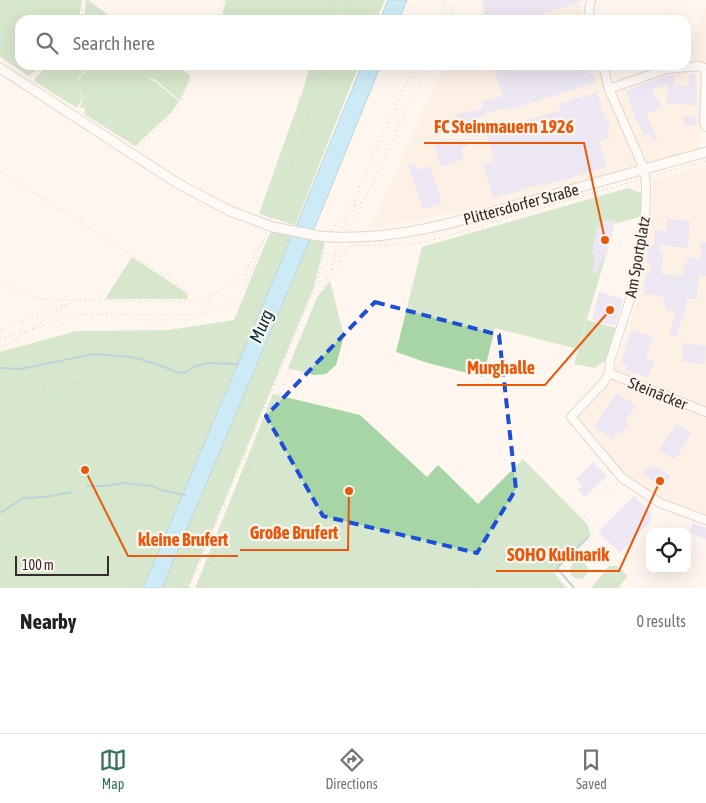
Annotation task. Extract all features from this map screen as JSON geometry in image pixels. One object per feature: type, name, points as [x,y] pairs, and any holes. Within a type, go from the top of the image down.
[{"type":"main road","name":"Plittersdorfer Straße","points":[[0,68],[177,184],[230,211],[319,236],[339,237],[397,234],[435,227],[706,152]]},
{"type":"street","points":[[590,15],[591,0]]},
{"type":"street","points":[[691,67],[699,66],[704,68],[706,73],[704,122],[706,127]]},
{"type":"street","name":"Am Sportplatz","points":[[604,70],[609,89],[644,169],[646,186],[644,230],[631,296],[610,361],[609,373],[604,382],[571,417],[622,478]]},
{"type":"street","points":[[609,89],[663,70]]},
{"type":"street","name":"Steinäcker","points":[[609,373],[706,412]]},
{"type":"street","points":[[622,478],[660,503],[706,520]]},
{"type":"path","points":[[82,15],[84,0]]},
{"type":"path","points":[[220,15],[224,0]]},
{"type":"path","points":[[328,15],[334,0]]},
{"type":"path","points":[[347,15],[352,0]]},
{"type":"path","points":[[438,15],[445,0]]},
{"type":"path","points":[[451,15],[458,0]]},
{"type":"path","points":[[32,77],[40,70]]},
{"type":"path","points":[[135,149],[171,117],[196,70]]},
{"type":"path","points":[[272,224],[326,70]]},
{"type":"path","points":[[200,588],[330,272],[339,237],[355,205],[355,199],[361,182],[413,70]]},
{"type":"path","points":[[339,237],[363,203],[426,70]]},
{"type":"path","points":[[0,172],[190,292],[197,299]]},
{"type":"path","points":[[355,205],[363,203]]},
{"type":"path","points":[[0,282],[30,296],[42,299],[189,301],[208,297],[238,280],[245,274],[266,235],[247,283],[240,295],[204,313],[188,315],[85,314],[72,316],[0,339]]},
{"type":"path","points":[[189,588],[315,288],[330,272]]},
{"type":"path","points":[[245,274],[247,283]]},
{"type":"path","points":[[0,330],[66,304],[82,300]]},
{"type":"path","points":[[0,349],[66,304]]},
{"type":"path","points":[[0,397],[13,390],[75,382],[122,390],[173,410]]},
{"type":"path","points":[[0,459],[143,519]]},
{"type":"path","points":[[556,574],[594,537],[592,526],[584,516],[622,478]]},
{"type":"path","points":[[479,588],[481,582],[499,561],[499,547],[518,538],[568,588]]},
{"type":"highlighted area","points":[[375,302],[499,335],[516,489],[477,553],[323,516],[266,416]]},
{"type":"shaded area","points":[[481,0],[584,0],[580,3],[584,15],[482,15]]},
{"type":"shaded area","points":[[704,9],[706,9],[706,128],[700,129],[699,149],[516,200],[371,229],[442,70],[600,70],[607,95],[664,73],[691,70],[691,48]]},
{"type":"shaded area","points":[[706,165],[706,515],[663,500],[625,475],[578,418],[611,382],[637,303],[650,221],[653,181]]},
{"type":"green space","points":[[0,0],[82,0],[80,15],[15,15],[15,67],[0,57]]},
{"type":"green space","points":[[86,0],[88,0],[108,15],[84,15]]},
{"type":"green space","points":[[226,0],[385,0],[378,15],[222,15]]},
{"type":"green space","points":[[20,70],[36,70],[29,76]]},
{"type":"green space","points":[[43,70],[86,70],[79,77],[77,84],[80,77],[88,70],[183,70],[191,76],[180,100],[154,79],[148,79],[154,81],[179,101],[171,113],[135,146],[84,114],[86,104],[84,108],[80,107],[83,99],[78,84],[82,99],[77,108],[34,81]]},
{"type":"green space","points":[[309,70],[357,70],[295,225],[259,214]]},
{"type":"green space","points":[[628,188],[643,194],[643,216],[614,224],[578,349],[495,328],[483,377],[428,363],[396,352],[422,247]]},
{"type":"green space","points":[[271,230],[292,236],[143,588],[0,588],[0,352],[76,331],[169,330],[234,320]]},
{"type":"green space","points":[[310,239],[325,241],[314,287],[188,588],[162,588]]},
{"type":"green space","points":[[132,257],[187,293],[187,299],[105,299]]},
{"type":"green space","points":[[330,281],[344,336],[336,365],[326,374],[314,375],[288,368],[317,297]]},
{"type":"green space","points":[[587,320],[616,328],[606,360],[595,368],[574,364]]},
{"type":"green space","points":[[273,394],[360,415],[427,477],[438,465],[478,504],[523,459],[588,525],[591,536],[554,573],[566,588],[195,588]]},
{"type":"green space","points":[[579,561],[587,566],[588,570],[583,578],[579,579],[571,574],[570,570],[575,562]]},
{"type":"green space","points":[[609,566],[617,566],[628,576],[618,588],[591,588]]},
{"type":"water","points":[[388,0],[407,0],[401,15],[382,15]]},
{"type":"water","name":"Murg","points":[[360,70],[379,70],[310,239],[162,588],[143,588]]},
{"type":"building","points":[[483,0],[581,0],[542,15],[484,15]]},
{"type":"building","points":[[495,70],[589,70],[590,73],[594,74],[596,80],[595,83],[508,110],[507,108],[485,113],[486,115],[472,119],[476,133],[470,135],[467,125],[455,129],[452,120],[457,119],[456,115],[483,108],[482,102],[503,96]]},
{"type":"building","points":[[689,74],[696,74],[697,105],[667,104],[668,84],[652,89],[655,99],[658,98],[662,108],[646,114],[658,140],[654,142],[649,133],[645,136],[635,118],[626,91],[674,75],[674,85],[689,86]]},
{"type":"building","points":[[597,92],[605,120],[608,119],[611,127],[607,128],[610,138],[599,141],[607,167],[493,198],[483,164],[494,161],[486,132],[561,110],[559,104]]},
{"type":"building","points":[[695,116],[696,125],[685,126],[682,117]]},
{"type":"building","points":[[449,139],[451,144],[466,139],[468,146],[461,148],[464,159],[441,167],[434,144]]},
{"type":"building","points":[[415,163],[418,170],[430,166],[442,203],[423,209],[408,165]]},
{"type":"building","points":[[667,219],[690,221],[688,248],[660,245],[659,252],[663,253],[661,274],[682,276],[688,257],[700,259],[701,242],[706,242],[706,276],[699,275],[697,299],[687,298],[685,311],[676,337],[669,335],[676,311],[666,310],[667,305],[663,305],[664,296],[644,294],[646,273],[651,273],[652,263],[647,262],[649,245],[654,246],[655,230],[667,231]]},
{"type":"building","points":[[604,220],[615,221],[606,257],[603,257],[602,263],[600,263],[598,273],[592,272],[595,257],[592,252],[597,225],[602,227]]},
{"type":"building","points":[[599,292],[623,299],[615,326],[592,320]]},
{"type":"building","points":[[631,330],[653,337],[646,359],[654,361],[648,378],[625,370],[627,365],[621,363]]},
{"type":"building","points":[[684,343],[706,346],[705,364],[682,362]]},
{"type":"building","points":[[616,393],[636,405],[625,422],[629,424],[622,434],[618,432],[613,440],[594,427]]},
{"type":"building","points":[[676,423],[692,433],[675,460],[659,450]]},
{"type":"building","points":[[593,462],[607,476],[585,497],[578,490],[582,486],[576,479]]},
{"type":"building","points":[[651,466],[670,476],[663,487],[642,474]]},
{"type":"building","points":[[634,496],[652,514],[650,516],[653,519],[620,553],[598,532]]},
{"type":"building","points":[[693,523],[706,528],[706,539],[691,534]]},
{"type":"waterway","points":[[0,368],[21,369],[93,354],[132,357],[179,373],[206,363],[238,364]]},
{"type":"waterway","points":[[87,486],[125,483],[153,486],[161,490],[185,495]]},
{"type":"waterway","points":[[0,513],[23,498],[45,497],[72,492]]},
{"type":"waterway","points":[[574,588],[557,568],[587,538]]},
{"type":"place","name":"FC Steinmauern 1926","points":[[605,240]]},
{"type":"place","name":"Murghalle","points":[[610,310]]},
{"type":"place","name":"kleine Brufert","points":[[85,470]]},
{"type":"place","name":"SOHO Kulinarik","points":[[660,481]]},
{"type":"place","name":"Große Brufert","points":[[349,491]]}]
